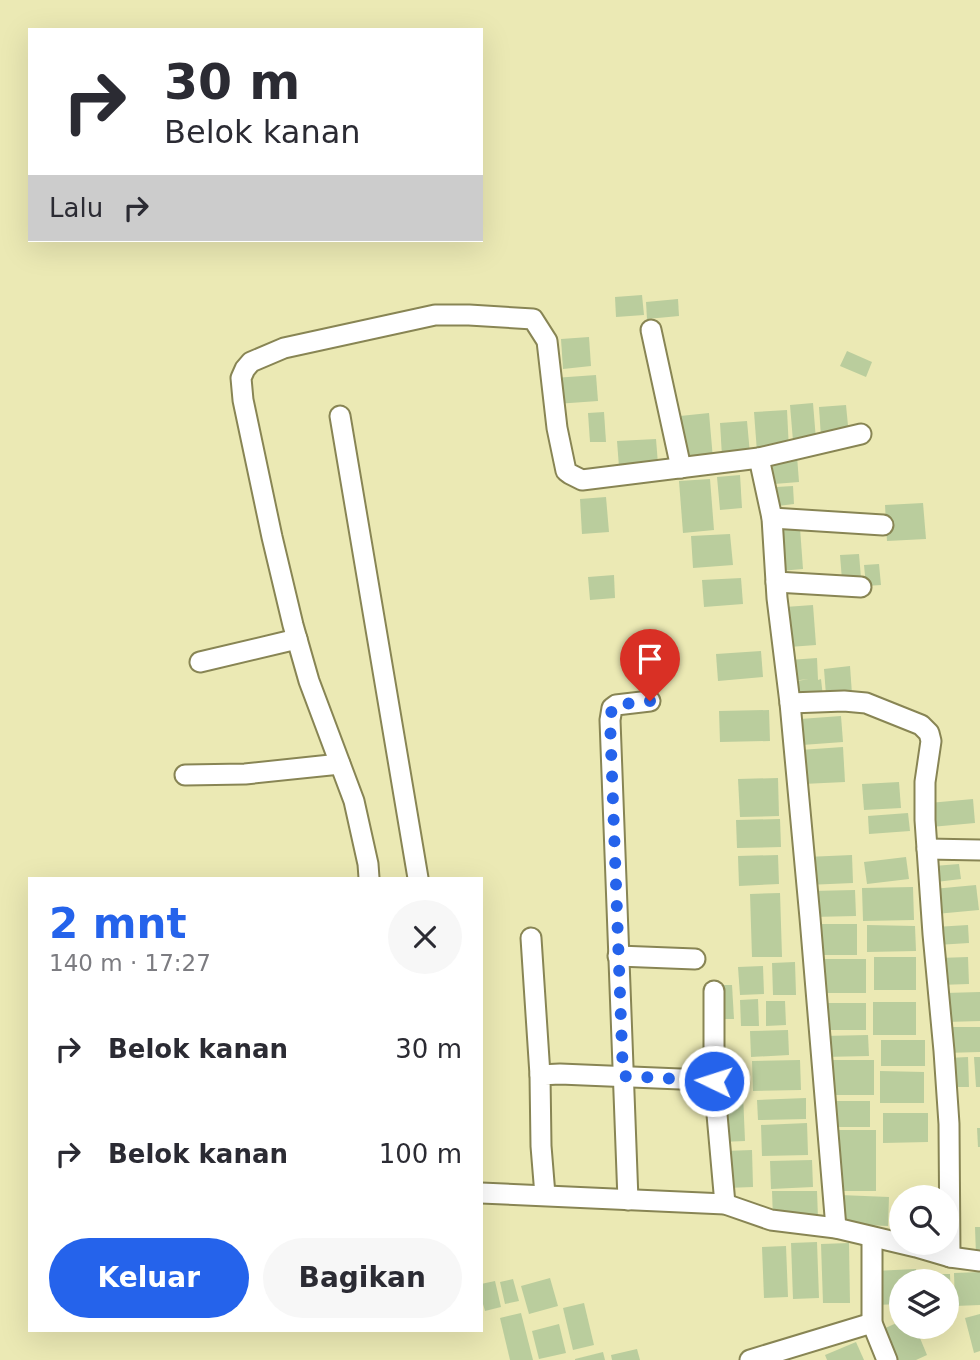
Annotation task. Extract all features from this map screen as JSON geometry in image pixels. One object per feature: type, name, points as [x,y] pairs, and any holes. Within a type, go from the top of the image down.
[{"type":"street","points":[[369,877],[354,801],[309,681],[272,537],[243,400],[241,378],[251,362],[284,348],[435,315],[533,319],[547,341],[557,428],[566,471],[583,480],[759,457],[861,434]]},
{"type":"street","points":[[651,330],[681,468]]},
{"type":"street","points":[[340,416],[418,877]]},
{"type":"street","points":[[759,457],[772,519],[836,1228]]},
{"type":"street","points":[[772,519],[883,525]]},
{"type":"street","points":[[776,582],[860,587]]},
{"type":"street","points":[[200,662],[297,639]]},
{"type":"street","points":[[628,1200],[610,720],[612,708],[616,705],[650,701]]},
{"type":"street","points":[[790,703],[866,703],[921,725],[927,729],[931,741],[925,782],[927,849],[949,1124],[950,1257]]},
{"type":"street","points":[[185,775],[245,774],[340,764]]},
{"type":"street","points":[[927,849],[980,850]]},
{"type":"street","points":[[531,938],[545,1195]]},
{"type":"street","points":[[618,956],[695,960]]},
{"type":"street","points":[[713,991],[714,1081],[725,1204]]},
{"type":"street","points":[[540,1075],[714,1081]]},
{"type":"street","points":[[483,1193],[725,1204],[771,1220],[836,1228],[950,1257],[980,1261]]},
{"type":"street","points":[[872,1237],[872,1322],[887,1360]]},
{"type":"street","points":[[750,1360],[872,1322]]},
{"type":"building","points":[[642,295],[644,315],[616,317],[615,297]]},
{"type":"building","points":[[678,299],[679,316],[647,319],[646,302]]},
{"type":"building","points":[[589,337],[591,366],[563,369],[561,339]]},
{"type":"building","points":[[847,351],[872,362],[866,377],[840,366]]},
{"type":"building","points":[[596,375],[598,401],[556,404],[554,378]]},
{"type":"building","points":[[813,403],[816,440],[793,441],[790,405]]},
{"type":"building","points":[[846,405],[849,436],[821,437],[819,407]]},
{"type":"building","points":[[787,410],[789,450],[757,452],[754,412]]},
{"type":"building","points":[[604,412],[606,442],[590,442],[588,413]]},
{"type":"building","points":[[709,413],[713,459],[683,461],[680,416]]},
{"type":"building","points":[[747,421],[750,454],[722,456],[720,423]]},
{"type":"building","points":[[656,439],[658,464],[619,467],[617,441]]},
{"type":"building","points":[[797,456],[799,482],[774,484],[772,458]]},
{"type":"building","points":[[740,475],[742,508],[720,510],[717,477]]},
{"type":"building","points":[[710,479],[714,530],[683,533],[679,481]]},
{"type":"building","points":[[793,486],[794,504],[778,506],[776,487]]},
{"type":"building","points":[[606,497],[609,532],[582,534],[580,499]]},
{"type":"building","points":[[923,503],[926,539],[887,541],[885,505]]},
{"type":"building","points":[[800,528],[803,569],[780,571],[777,530]]},
{"type":"building","points":[[730,534],[733,565],[693,568],[691,536]]},
{"type":"building","points":[[859,554],[861,578],[842,580],[840,555]]},
{"type":"building","points":[[879,564],[881,585],[866,586],[864,565]]},
{"type":"building","points":[[614,575],[615,598],[590,600],[588,577]]},
{"type":"building","points":[[741,578],[743,604],[704,607],[702,580]]},
{"type":"building","points":[[813,605],[816,645],[789,647],[785,607]]},
{"type":"building","points":[[761,651],[763,677],[718,681],[716,654]]},
{"type":"building","points":[[817,658],[818,680],[821,679],[823,697],[798,699],[797,681],[809,679],[791,681],[789,660]]},
{"type":"building","points":[[850,666],[852,694],[826,695],[824,669]]},
{"type":"building","points":[[769,710],[770,741],[720,742],[719,711]]},
{"type":"building","points":[[841,716],[843,742],[802,745],[800,719]]},
{"type":"building","points":[[843,747],[845,782],[803,784],[800,750]]},
{"type":"building","points":[[778,778],[779,816],[740,817],[738,779]]},
{"type":"building","points":[[899,782],[901,808],[864,810],[862,784]]},
{"type":"building","points":[[973,799],[975,823],[931,827],[929,803]]},
{"type":"building","points":[[908,813],[910,831],[869,834],[868,816]]},
{"type":"building","points":[[780,819],[781,847],[737,848],[736,820]]},
{"type":"building","points":[[778,855],[779,884],[739,886],[738,856]]},
{"type":"building","points":[[852,855],[853,883],[807,885],[806,857]]},
{"type":"building","points":[[906,857],[909,879],[867,884],[864,862]]},
{"type":"building","points":[[959,864],[961,879],[936,882],[934,866]]},
{"type":"building","points":[[976,885],[979,910],[936,914],[933,889]]},
{"type":"building","points":[[913,887],[914,920],[863,921],[862,888]]},
{"type":"building","points":[[855,890],[856,916],[812,917],[811,891]]},
{"type":"building","points":[[780,893],[782,957],[752,957],[750,894]]},
{"type":"building","points":[[816,924],[857,924],[857,955],[816,955]]},
{"type":"building","points":[[867,925],[915,926],[916,951],[867,952]]},
{"type":"building","points":[[968,925],[969,943],[937,945],[935,927]]},
{"type":"building","points":[[874,957],[916,957],[916,990],[874,990]]},
{"type":"building","points":[[968,957],[969,984],[939,985],[939,958]]},
{"type":"building","points":[[820,959],[866,959],[866,993],[820,993]]},
{"type":"building","points":[[795,962],[796,995],[773,995],[772,963]]},
{"type":"building","points":[[763,966],[764,994],[740,995],[738,967]]},
{"type":"building","points":[[714,985],[732,985],[734,1019],[715,1019]]},
{"type":"building","points":[[980,992],[980,1021],[946,1022],[945,993]]},
{"type":"building","points":[[758,999],[759,1026],[741,1026],[740,1000]]},
{"type":"building","points":[[766,1001],[785,1001],[786,1025],[766,1026]]},
{"type":"building","points":[[873,1002],[916,1002],[916,1035],[873,1035]]},
{"type":"building","points":[[823,1003],[866,1003],[866,1030],[823,1030]]},
{"type":"building","points":[[943,1027],[980,1027],[980,1052],[944,1053]]},
{"type":"building","points":[[788,1030],[789,1055],[751,1057],[750,1031]]},
{"type":"building","points":[[868,1035],[869,1056],[823,1057],[823,1036]]},
{"type":"building","points":[[881,1040],[925,1040],[925,1066],[881,1066]]},
{"type":"building","points":[[968,1057],[969,1087],[949,1087],[948,1058]]},
{"type":"building","points":[[974,1057],[980,1057],[980,1087],[976,1087]]},
{"type":"building","points":[[800,1060],[801,1090],[753,1091],[752,1061]]},
{"type":"building","points":[[829,1060],[874,1060],[874,1095],[829,1095]]},
{"type":"building","points":[[880,1071],[924,1072],[924,1103],[880,1103]]},
{"type":"building","points":[[743,1094],[745,1141],[721,1142],[720,1095]]},
{"type":"building","points":[[806,1098],[806,1119],[758,1120],[757,1100]]},
{"type":"building","points":[[828,1101],[870,1101],[870,1127],[828,1127]]},
{"type":"building","points":[[883,1113],[928,1113],[928,1142],[883,1143]]},
{"type":"building","points":[[807,1123],[808,1155],[762,1156],[761,1125]]},
{"type":"building","points":[[977,1128],[980,1128],[980,1147],[978,1147]]},
{"type":"building","points":[[839,1130],[876,1130],[876,1191],[839,1191]]},
{"type":"building","points":[[752,1150],[753,1187],[726,1188],[725,1151]]},
{"type":"building","points":[[812,1160],[813,1187],[771,1189],[770,1161]]},
{"type":"building","points":[[772,1191],[817,1191],[818,1218],[773,1219]]},
{"type":"building","points":[[840,1195],[889,1197],[888,1226],[839,1224]]},
{"type":"building","points":[[975,1227],[980,1227],[980,1255],[976,1255]]},
{"type":"building","points":[[817,1242],[819,1298],[793,1299],[791,1243]]},
{"type":"building","points":[[849,1243],[850,1303],[823,1303],[821,1244]]},
{"type":"building","points":[[786,1246],[788,1297],[764,1298],[762,1247]]},
{"type":"building","points":[[889,1270],[889,1304],[875,1305],[874,1271]]},
{"type":"building","points":[[980,1272],[980,1305],[959,1306],[959,1273]]},
{"type":"building","points":[[550,1278],[558,1306],[529,1314],[521,1286]]},
{"type":"building","points":[[513,1279],[519,1301],[505,1304],[500,1282]]},
{"type":"building","points":[[495,1281],[501,1307],[485,1311],[483,1284]]},
{"type":"building","points":[[584,1303],[594,1345],[573,1350],[563,1308]]},
{"type":"building","points":[[521,1313],[533,1360],[510,1360],[500,1318]]},
{"type":"building","points":[[980,1314],[980,1351],[974,1353],[965,1318]]},
{"type":"building","points":[[559,1324],[566,1353],[539,1359],[532,1331]]},
{"type":"building","points":[[889,1326],[889,1339],[920,1339],[927,1355],[916,1360],[894,1360],[881,1330]]},
{"type":"building","points":[[856,1342],[864,1360],[827,1360],[825,1355]]},
{"type":"building","points":[[637,1349],[640,1360],[612,1360],[611,1355]]},
{"type":"building","points":[[603,1352],[605,1360],[575,1360],[575,1359]]},
{"type":"route","points":[[650,701],[616,705],[612,708],[610,720],[623,1076],[714,1081]]}]
